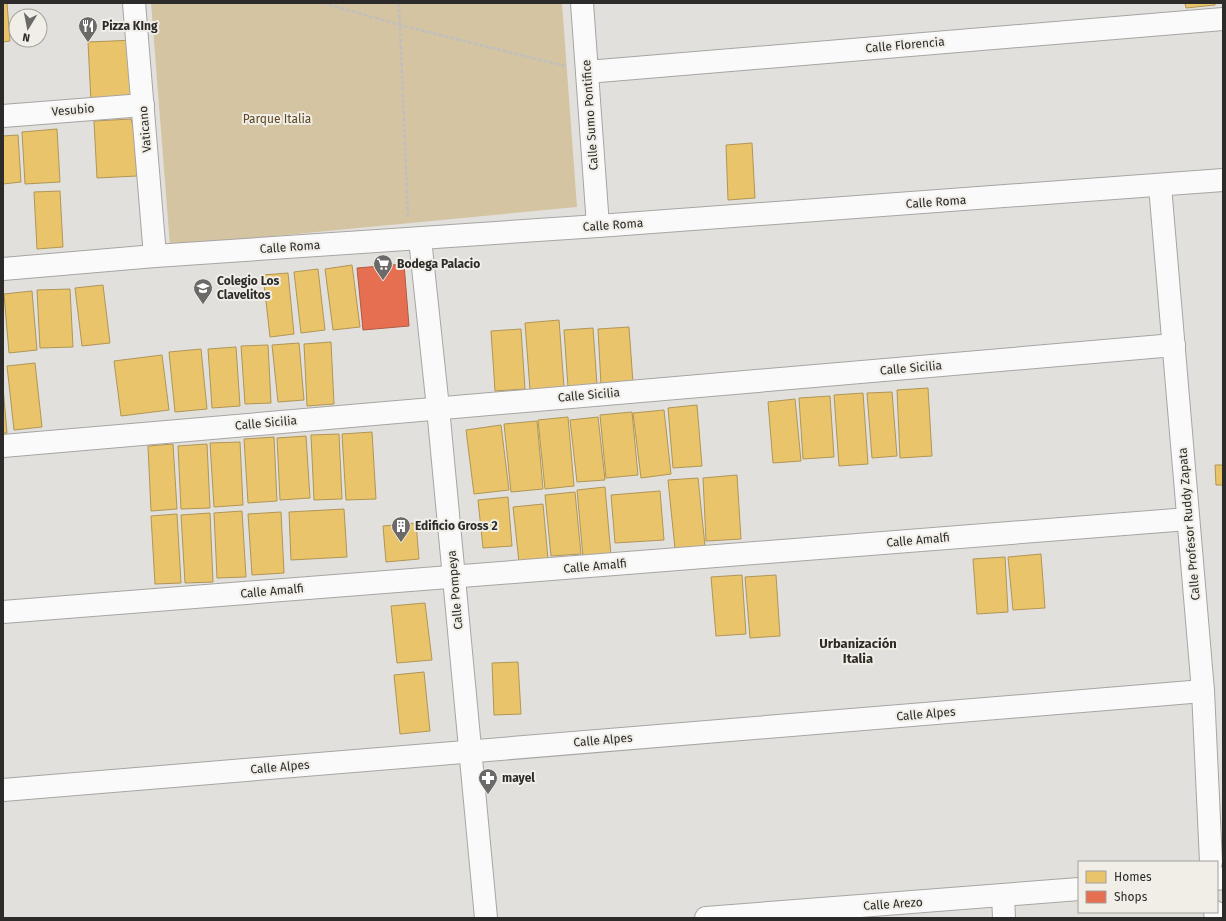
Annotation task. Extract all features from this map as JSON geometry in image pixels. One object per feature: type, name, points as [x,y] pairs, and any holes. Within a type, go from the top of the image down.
[{"type":"street","name":"Vaticano","points":[[134,3],[155,256]]},
{"type":"street","name":"Calle Sumo Pontifice","points":[[582,3],[598,226]]},
{"type":"street","name":"Calle Florencia","points":[[587,72],[1223,19]]},
{"type":"street","name":"Vesubio","points":[[3,116],[143,105]]},
{"type":"street","name":"Calle Roma","points":[[3,268],[155,256],[1160,186],[1223,180]]},
{"type":"street","name":"Calle Profesor Ruddy Zapata","points":[[1160,186],[1203,691],[1211,861]]},
{"type":"street","name":"Calle Pompeya","points":[[414,239],[438,408],[486,918]]},
{"type":"street","name":"Calle Sicilia","points":[[3,446],[1174,345]]},
{"type":"street","name":"Calle Amalfi","points":[[3,612],[1188,519]]},
{"type":"street","name":"Calle Alpes","points":[[3,790],[1203,691]]},
{"type":"street","name":"Calle Arezo","points":[[706,918],[847,913],[1003,895],[1078,889]]},
{"type":"street","points":[[1003,895],[1004,918]]},
{"type":"path","points":[[323,3],[587,72]]},
{"type":"path","points":[[399,3],[414,239]]},
{"type":"green space","name":"Parque Italia","points":[[151,3],[562,3],[577,207],[170,246]]},
{"type":"building: Homes","points":[[3,3],[7,3],[8,41],[3,42]]},
{"type":"building: Homes","points":[[1185,3],[1215,3],[1215,5],[1186,8]]},
{"type":"building: Homes","points":[[136,40],[139,99],[91,102],[88,42]]},
{"type":"building: Homes","points":[[131,119],[134,129],[137,176],[97,178],[94,121]]},
{"type":"building: Homes","points":[[57,129],[60,182],[25,184],[22,132]]},
{"type":"building: Homes","points":[[18,135],[21,182],[3,184],[3,136]]},
{"type":"building: Homes","points":[[752,143],[755,198],[728,200],[726,145]]},
{"type":"building: Homes","points":[[60,191],[63,247],[37,249],[34,192]]},
{"type":"building: Homes","points":[[352,265],[360,327],[333,330],[325,269]]},
{"type":"building: Homes","points":[[318,269],[325,330],[301,333],[294,272]]},
{"type":"building: Homes","points":[[288,273],[294,334],[270,337],[263,275]]},
{"type":"building: Homes","points":[[103,285],[110,343],[82,346],[75,288]]},
{"type":"building: Homes","points":[[70,289],[73,347],[40,348],[37,290]]},
{"type":"building: Homes","points":[[32,291],[37,350],[9,353],[4,294]]},
{"type":"building: Homes","points":[[559,320],[564,387],[530,390],[525,323]]},
{"type":"building: Homes","points":[[629,327],[633,383],[601,385],[598,329]]},
{"type":"building: Homes","points":[[593,328],[597,385],[568,387],[564,330]]},
{"type":"building: Homes","points":[[521,329],[525,389],[495,391],[491,331]]},
{"type":"building: Homes","points":[[331,342],[334,404],[307,406],[304,344]]},
{"type":"building: Homes","points":[[299,343],[304,400],[278,402],[272,345]]},
{"type":"building: Homes","points":[[268,345],[271,403],[245,404],[241,346]]},
{"type":"building: Homes","points":[[236,347],[240,406],[212,408],[208,349]]},
{"type":"building: Homes","points":[[201,349],[207,409],[175,412],[169,352]]},
{"type":"building: Homes","points":[[162,355],[169,410],[121,416],[114,361]]},
{"type":"building: Homes","points":[[35,363],[42,427],[14,430],[7,366]]},
{"type":"building: Homes","points":[[3,387],[7,433],[3,433]]},
{"type":"building: Homes","points":[[928,388],[932,456],[900,458],[897,390]]},
{"type":"building: Homes","points":[[892,392],[897,456],[872,458],[867,393]]},
{"type":"building: Homes","points":[[863,393],[868,464],[839,466],[834,395]]},
{"type":"building: Homes","points":[[830,396],[834,457],[803,459],[799,398]]},
{"type":"building: Homes","points":[[795,399],[801,461],[773,463],[768,402]]},
{"type":"building: Homes","points":[[697,405],[702,466],[673,468],[668,408]]},
{"type":"building: Homes","points":[[664,410],[671,474],[641,478],[633,413]]},
{"type":"building: Homes","points":[[632,412],[638,475],[606,478],[600,415]]},
{"type":"building: Homes","points":[[568,417],[574,486],[545,489],[538,420]]},
{"type":"building: Homes","points":[[598,417],[605,480],[577,482],[570,420]]},
{"type":"building: Homes","points":[[537,421],[543,489],[511,492],[504,424]]},
{"type":"building: Homes","points":[[501,425],[509,490],[474,494],[466,430]]},
{"type":"building: Homes","points":[[372,432],[376,499],[346,500],[342,434]]},
{"type":"building: Homes","points":[[339,434],[342,499],[314,500],[311,435]]},
{"type":"building: Homes","points":[[306,436],[310,498],[280,500],[277,438]]},
{"type":"building: Homes","points":[[274,437],[277,501],[248,503],[244,439]]},
{"type":"building: Homes","points":[[240,442],[243,505],[214,507],[210,443]]},
{"type":"building: Homes","points":[[173,444],[177,509],[151,511],[148,446]]},
{"type":"building: Homes","points":[[207,444],[210,508],[181,509],[178,446]]},
{"type":"building: Homes","points":[[1215,465],[1223,465],[1223,485],[1216,485]]},
{"type":"building: Homes","points":[[737,475],[741,539],[706,541],[703,478]]},
{"type":"building: Homes","points":[[698,478],[705,546],[675,549],[668,480]]},
{"type":"building: Homes","points":[[605,487],[611,555],[583,557],[577,490]]},
{"type":"building: Homes","points":[[660,491],[664,540],[615,543],[611,495]]},
{"type":"building: Homes","points":[[575,492],[581,554],[551,556],[545,495]]},
{"type":"building: Homes","points":[[508,497],[512,546],[483,548],[478,500]]},
{"type":"building: Homes","points":[[543,504],[548,559],[519,562],[513,507]]},
{"type":"building: Homes","points":[[344,509],[347,557],[291,560],[289,512]]},
{"type":"building: Homes","points":[[242,511],[246,577],[217,578],[214,513]]},
{"type":"building: Homes","points":[[281,512],[284,573],[252,575],[248,514]]},
{"type":"building: Homes","points":[[210,513],[213,582],[185,583],[181,515]]},
{"type":"building: Homes","points":[[177,514],[181,583],[155,584],[151,516]]},
{"type":"building: Homes","name":"Edificio Gross 2","points":[[416,523],[419,559],[386,562],[383,526]]},
{"type":"building: Homes","points":[[1041,554],[1045,608],[1013,610],[1008,557]]},
{"type":"building: Homes","points":[[1005,557],[1008,612],[977,614],[973,559]]},
{"type":"building: Homes","points":[[742,575],[746,634],[716,636],[711,577]]},
{"type":"building: Homes","points":[[776,575],[780,636],[750,638],[745,577]]},
{"type":"building: Homes","points":[[425,603],[432,660],[397,663],[391,606]]},
{"type":"building: Homes","points":[[518,662],[521,714],[494,715],[492,663]]},
{"type":"building: Homes","points":[[424,672],[430,731],[400,734],[394,675]]},
{"type":"building: Shops","points":[[404,264],[409,326],[363,330],[357,268]]},
{"type":"place","name":"Pizza KIng","points":[[88,43]]},
{"type":"place","name":"Bodega Palacio","points":[[383,281]]},
{"type":"place","name":"Colegio Los Clavelitos","points":[[203,305]]},
{"type":"place","name":"Edificio Gross 2","points":[[401,543]]},
{"type":"place","name":"mayel","points":[[488,795]]},
{"type":"district","name":"Urbanización Italia","points":[[858,650]]}]
